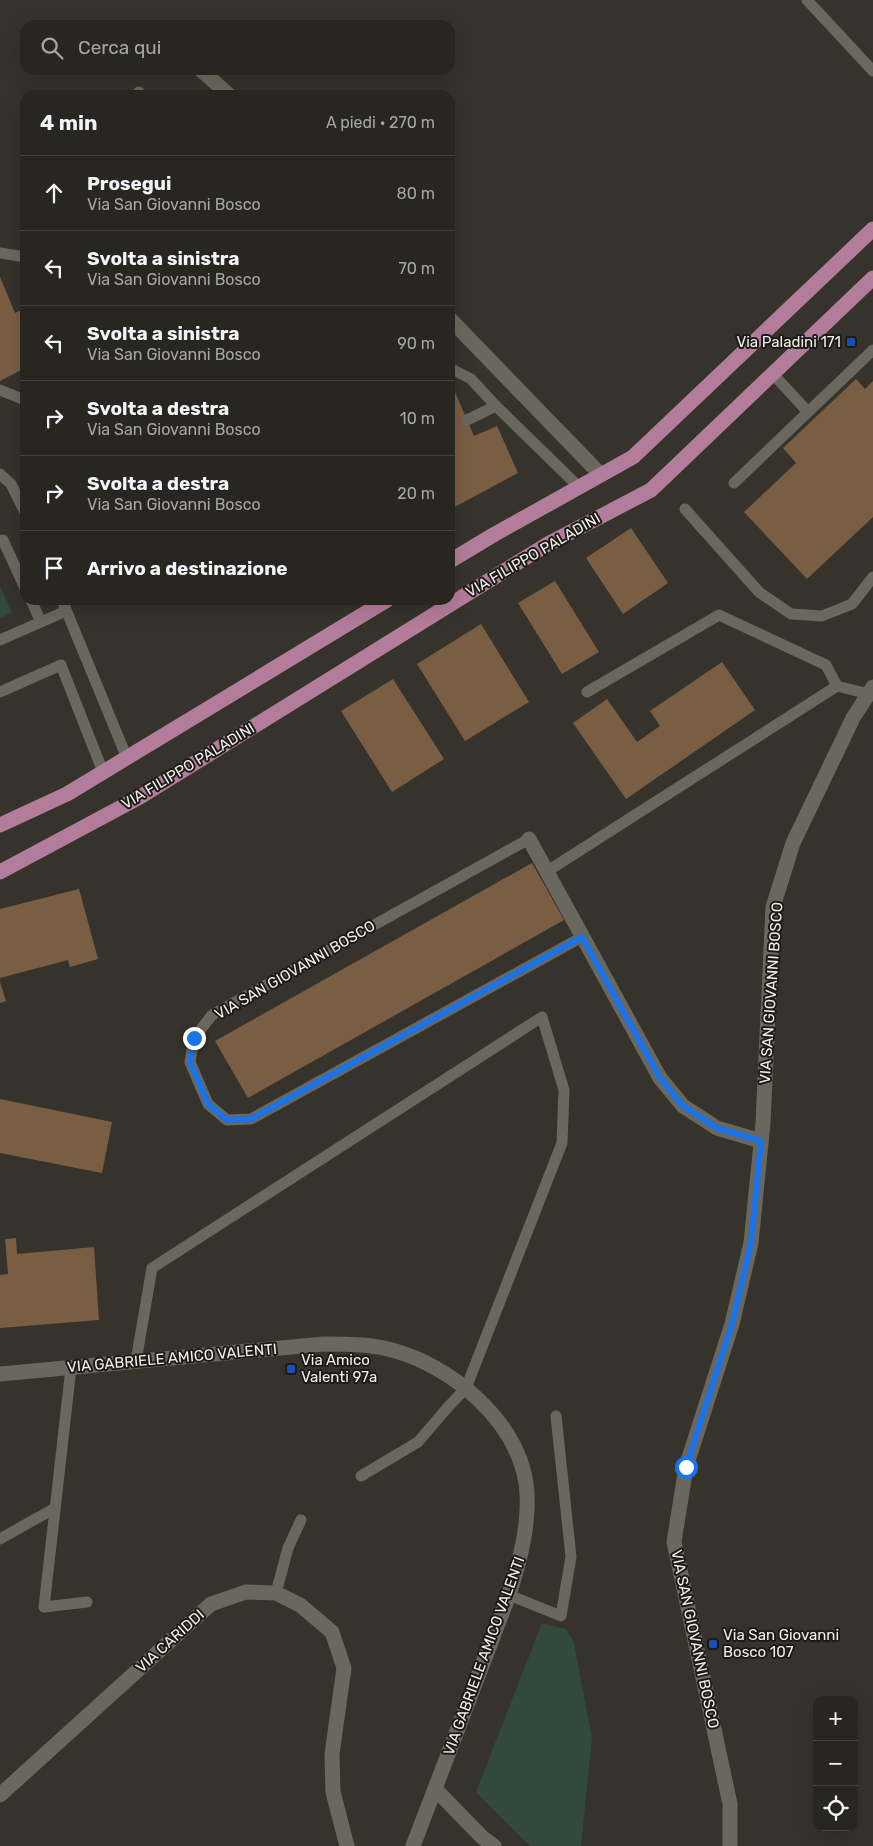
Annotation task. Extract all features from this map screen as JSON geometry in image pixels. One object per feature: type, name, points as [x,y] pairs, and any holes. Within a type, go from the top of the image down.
[{"type":"main road","points":[[455,559],[633,457],[873,229]]},
{"type":"main road","name":"VIA FILIPPO PALADINI","points":[[455,601],[546,545],[651,490],[873,278]]},
{"type":"main road","points":[[0,825],[67,794],[379,605]]},
{"type":"main road","name":"VIA FILIPPO PALADINI","points":[[0,872],[140,797],[449,605]]},
{"type":"street","points":[[207,75],[223,90]]},
{"type":"street","points":[[455,324],[601,475]]},
{"type":"street","name":"VIA SAN GIOVANNI BOSCO","points":[[730,1846],[730,1804],[674,1542],[686,1467],[732,1324],[751,1243],[761,1141],[773,907],[793,843],[853,718],[871,690]]},
{"type":"street","name":"VIA SAN GIOVANNI BOSCO","points":[[529,839],[660,1078],[683,1106],[717,1128],[761,1141]]},
{"type":"street","name":"VIA GABRIELE AMICO VALENTI","points":[[0,1374],[324,1344],[361,1344],[393,1350],[429,1365],[466,1388],[493,1414],[514,1446],[526,1483],[526,1517],[522,1554],[509,1595],[413,1846]]},
{"type":"street","name":"VIA CARIDDI","points":[[0,1795],[211,1604],[246,1592],[276,1593],[300,1605],[332,1632],[344,1668],[332,1754],[333,1792],[347,1846]]},
{"type":"street","points":[[436,1790],[483,1838],[494,1846]]},
{"type":"lane","points":[[806,0],[872,67]]},
{"type":"lane","points":[[0,253],[20,256]]},
{"type":"lane","points":[[734,483],[873,350]]},
{"type":"lane","points":[[455,371],[471,379],[579,487]]},
{"type":"lane","points":[[773,374],[808,412]]},
{"type":"lane","points":[[0,390],[20,398]]},
{"type":"lane","points":[[467,420],[496,406]]},
{"type":"lane","points":[[0,474],[11,484],[20,502]]},
{"type":"lane","points":[[685,509],[759,592],[791,614],[822,616],[852,604],[873,577]]},
{"type":"lane","points":[[0,541],[3,540],[20,577]]},
{"type":"lane","points":[[33,605],[41,622]]},
{"type":"lane","points":[[0,640],[41,622],[64,605],[127,758]]},
{"type":"lane","points":[[587,692],[719,616],[826,665],[837,686]]},
{"type":"lane","points":[[0,692],[61,665],[103,772]]},
{"type":"lane","points":[[546,872],[837,686],[871,690]]},
{"type":"lane","name":"VIA SAN GIOVANNI BOSCO","points":[[529,839],[212,1015],[194,1038],[190,1062],[208,1104],[227,1120],[251,1119],[582,937]]},
{"type":"lane","points":[[136,1361],[152,1268],[542,1017],[564,1090],[562,1143],[466,1388],[418,1442],[361,1476]]},
{"type":"lane","points":[[71,1368],[44,1606],[87,1602]]},
{"type":"lane","points":[[509,1595],[561,1616],[572,1557],[556,1416]]},
{"type":"lane","points":[[0,1540],[55,1508]]},
{"type":"lane","points":[[276,1593],[288,1548],[301,1520]]},
{"type":"green space","points":[[0,586],[12,613],[0,618]]},
{"type":"green space","points":[[542,1623],[566,1629],[574,1643],[592,1738],[581,1846],[530,1846],[476,1792]]},
{"type":"building","points":[[0,277],[15,313],[20,310],[20,371],[0,381]]},
{"type":"building","points":[[856,379],[865,389],[873,381],[873,517],[807,579],[744,512],[796,463],[783,448]]},
{"type":"building","points":[[455,392],[474,436],[497,426],[518,473],[455,507]]},
{"type":"building","points":[[631,528],[668,583],[623,614],[586,558]]},
{"type":"building","points":[[555,581],[599,652],[562,674],[518,603]]},
{"type":"building","points":[[481,624],[529,702],[465,741],[417,664]]},
{"type":"building","points":[[722,662],[755,710],[626,799],[573,723],[607,699],[637,742],[660,726],[650,711]]},
{"type":"building","points":[[393,679],[444,759],[392,792],[341,711]]},
{"type":"building","points":[[532,863],[564,920],[248,1098],[215,1041]]},
{"type":"building","points":[[79,889],[98,959],[70,967],[68,960],[0,978],[0,909]]},
{"type":"building","points":[[0,982],[6,1001],[0,1003]]},
{"type":"building","points":[[0,1099],[112,1122],[102,1173],[0,1153]]},
{"type":"building","points":[[16,1238],[17,1254],[94,1247],[99,1320],[0,1328],[0,1275],[8,1274],[5,1239]]},
{"type":"place","name":"Via Paladini 171","points":[[851,342]]},
{"type":"place","name":"Via Amico Valenti 97a","points":[[291,1369]]},
{"type":"place","name":"Via San Giovanni Bosco 107","points":[[713,1644]]},
{"type":"route","points":[[194,1038],[190,1062],[208,1104],[227,1120],[251,1119],[582,937],[660,1078],[683,1106],[717,1128],[761,1141],[751,1243],[732,1324],[686,1467]]}]
